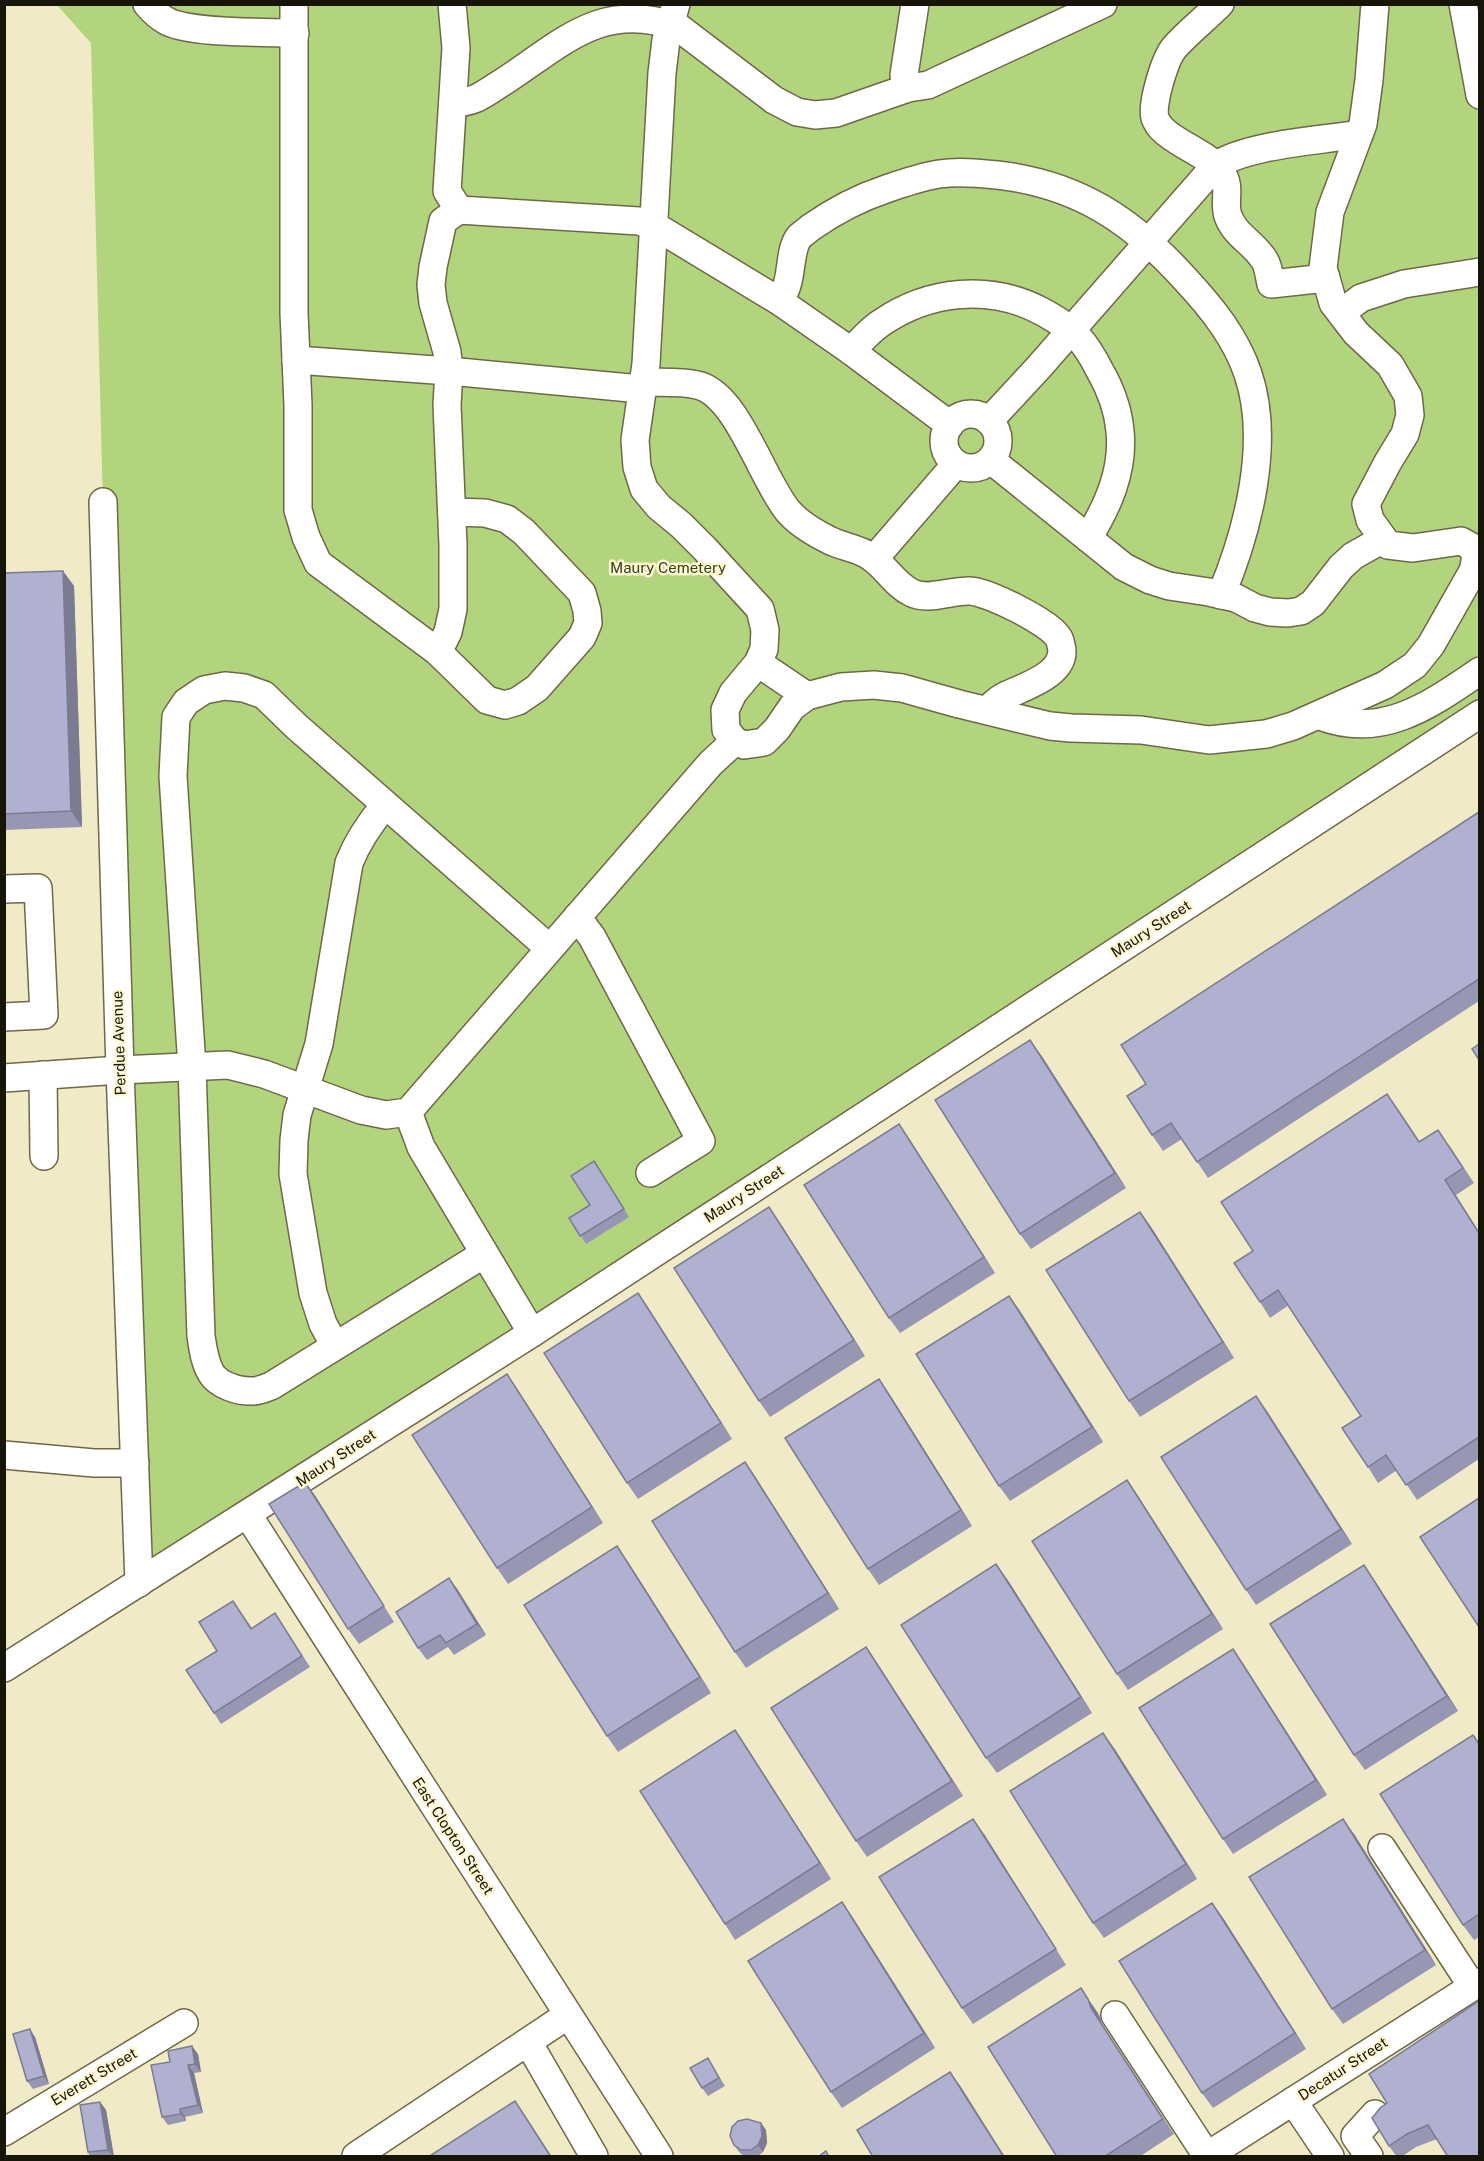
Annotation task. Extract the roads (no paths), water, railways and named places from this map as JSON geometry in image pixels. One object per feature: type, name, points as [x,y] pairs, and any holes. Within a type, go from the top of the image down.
[{"type":"street","points":[[147,4],[166,21],[190,27],[226,31],[295,33]]},
{"type":"street","points":[[294,4],[294,314],[298,510],[318,563],[438,652],[487,700],[506,705],[518,701],[537,688],[582,637],[588,623],[582,593],[524,532],[507,519],[485,513],[452,512]]},
{"type":"street","points":[[452,4],[456,48],[447,190],[459,210]]},
{"type":"street","points":[[673,14],[678,27],[774,100],[797,112],[815,115],[837,113],[908,88],[928,85],[1103,4]]},
{"type":"street","points":[[1220,4],[1173,49],[1166,62],[1155,108],[1155,118],[1161,128],[1215,166],[1227,183],[1228,216],[1241,237],[1265,260],[1271,284],[1326,278]]},
{"type":"street","points":[[673,14],[666,40],[662,73],[646,352],[635,440],[637,467],[644,489],[659,507],[705,549],[760,609],[765,630],[764,649],[758,663],[734,693],[725,710],[726,730],[735,741],[744,745],[764,742],[777,729],[792,707],[807,696],[841,687],[874,685],[902,688],[1050,726],[1141,730],[1209,740],[1266,734],[1320,716],[1385,685],[1414,665],[1431,645],[1473,571],[1476,556],[1472,548],[1461,541],[1413,548],[1388,545],[1370,520],[1366,504],[1405,434],[1410,415],[1408,396],[1390,364],[1356,333],[1334,303],[1323,268],[1330,212],[1364,124],[1375,4]]},
{"type":"street","points":[[1463,4],[1479,95]]},
{"type":"street","points":[[908,6],[904,75],[908,88]]},
{"type":"street","points":[[453,103],[470,102],[539,56],[602,21],[618,18],[660,20],[673,14]]},
{"type":"street","points":[[989,421],[1215,166],[1228,157],[1250,151],[1359,134]]},
{"type":"street","points":[[779,301],[787,287],[794,252],[800,236],[862,197],[939,174],[977,173],[1018,177],[1082,196],[1119,219],[1149,241],[1216,313],[1248,374],[1257,426],[1253,491],[1239,545],[1221,595]]},
{"type":"street","points":[[438,652],[448,632],[453,609],[452,512],[447,405],[449,371],[447,352],[433,303],[431,285],[443,221],[459,210],[639,221],[655,226],[779,301],[950,425]]},
{"type":"street","points":[[1341,313],[1360,298],[1404,284],[1479,272]]},
{"type":"street","points":[[851,351],[882,322],[895,315],[928,300],[963,294],[995,295],[1016,300],[1054,318],[1071,330],[1092,357],[1104,378],[1112,395],[1120,432],[1120,452],[1113,488],[1107,505],[1088,538]]},
{"type":"street","points":[[296,360],[642,386],[698,385],[709,390],[722,399],[734,414],[773,491],[790,513],[813,532],[831,542],[867,554],[913,594],[929,596],[949,592],[982,592],[1041,621],[1058,636],[1062,649],[1059,663],[1039,681],[1003,697],[987,710]]},
{"type":"street","points":[[964,415],[981,416],[989,421],[997,436],[996,453],[983,465],[974,468],[965,468],[956,464],[945,451],[945,433],[950,425],[964,415]]},
{"type":"street","points":[[990,460],[1124,567],[1150,580],[1169,586],[1236,598],[1255,609],[1288,613],[1301,611],[1313,603],[1341,567],[1353,556],[1383,539]]},
{"type":"street","points":[[874,559],[956,464]]},
{"type":"street","name":"Perdue Avenue","points":[[103,502],[120,1070],[139,1583]]},
{"type":"street","points":[[758,663],[807,696]]},
{"type":"street","points":[[1320,716],[1335,722],[1356,724],[1398,719],[1449,692],[1479,671]]},
{"type":"street","points":[[484,1254],[271,1386],[254,1391],[238,1390],[212,1375],[205,1359],[201,1336],[192,1067],[173,776],[176,717],[186,702],[204,690],[225,686],[244,688],[264,695],[296,726],[549,948]]},
{"type":"street","name":"Maury Street","points":[[4,1668],[532,1333],[1479,714]]},
{"type":"street","points":[[4,1078],[228,1065],[264,1074],[361,1110],[386,1115],[408,1112],[711,764],[735,741]]},
{"type":"street","points":[[335,1346],[322,1324],[313,1293],[293,1174],[294,1140],[297,1115],[319,1044],[350,863],[357,842],[385,805]]},
{"type":"street","points":[[4,889],[38,888],[44,1015],[4,1017]]},
{"type":"street","points":[[577,917],[592,937],[701,1141],[650,1173]]},
{"type":"street","points":[[43,1075],[44,1156]]},
{"type":"street","points":[[408,1112],[421,1148],[532,1333]]},
{"type":"street","points":[[4,1455],[93,1463],[135,1463]]},
{"type":"street","name":"East Clopton Street","points":[[248,1515],[658,2157]]},
{"type":"street","points":[[1382,1848],[1476,1984]]},
{"type":"street","name":"Decatur Street","points":[[1207,2156],[1476,1984]]},
{"type":"street","points":[[356,2157],[568,2015]]},
{"type":"street","points":[[1115,2015],[1207,2156]]},
{"type":"street","name":"Everett Street","points":[[4,2132],[184,2023]]},
{"type":"street","points":[[528,2042],[594,2157]]},
{"type":"street","points":[[1293,2101],[1330,2157]]},
{"type":"street","points":[[1369,2157],[1355,2136],[1375,2114]]},
{"type":"park label","name":"Maury Cemetery","points":[[668,568]]}]
